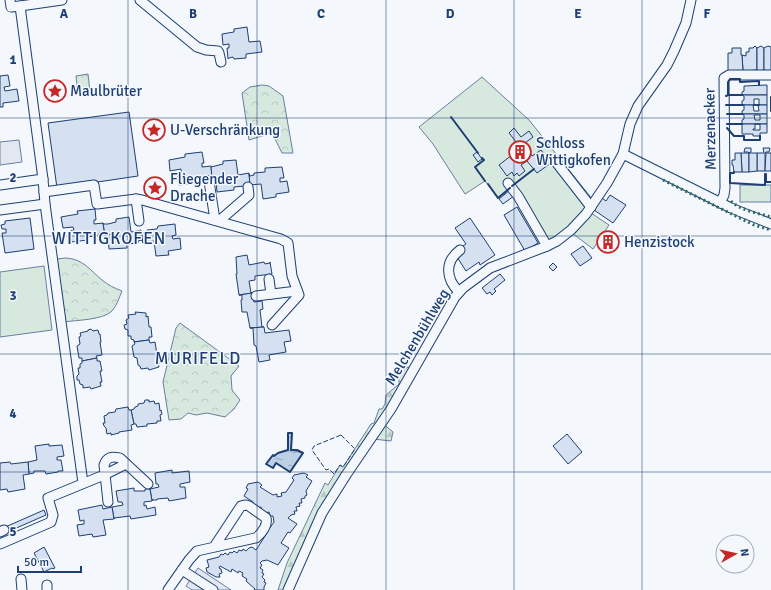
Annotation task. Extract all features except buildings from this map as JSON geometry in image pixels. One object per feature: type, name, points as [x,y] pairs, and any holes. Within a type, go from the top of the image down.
[{"type":"street","points":[[10,0],[11,7],[62,0]]},
{"type":"street","points":[[140,0],[197,46],[206,50],[218,51],[221,62]]},
{"type":"street","name":"Melchenbühlweg","points":[[288,590],[322,513],[391,409],[459,292],[472,280],[490,268],[547,246],[571,230],[591,207],[607,183],[623,154],[630,124],[638,106],[667,65],[678,43],[686,24],[691,0]]},
{"type":"street","points":[[20,6],[83,483]]},
{"type":"street","name":"Merzenacker","points":[[720,203],[724,195],[725,188],[724,78],[729,75],[771,75]]},
{"type":"street","points":[[623,154],[747,216],[771,224]]},
{"type":"street","points":[[556,162],[591,207]]},
{"type":"street","points":[[0,185],[43,179]]},
{"type":"street","points":[[209,181],[217,221]]},
{"type":"street","points":[[508,183],[518,196],[547,246]]},
{"type":"street","points":[[44,192],[94,185],[97,204],[136,199],[280,239],[288,243],[292,276],[299,295],[272,325]]},
{"type":"street","points":[[217,221],[249,195],[248,187]]},
{"type":"street","points":[[136,199],[138,222]]},
{"type":"street","points":[[0,210],[45,204]]},
{"type":"street","points":[[459,292],[452,283],[448,270],[452,257],[460,250]]},
{"type":"street","points":[[269,279],[271,294]]},
{"type":"street","points":[[256,296],[297,291]]},
{"type":"street","points":[[108,502],[104,465],[109,457],[114,456],[120,458],[148,484]]},
{"type":"street","points":[[0,544],[49,523],[53,518],[53,512],[48,498],[104,475],[126,464]]},
{"type":"street","points":[[168,590],[197,551],[257,537],[266,524],[266,518],[249,506],[241,506],[214,547]]},
{"type":"street","points":[[0,548],[48,528],[53,522],[53,512]]},
{"type":"street","points":[[182,570],[213,590]]},
{"type":"street","points":[[21,579],[22,590]]},
{"type":"green space","points":[[88,74],[90,91],[78,93],[76,76]]},
{"type":"green space","points":[[482,77],[529,120],[593,200],[573,223],[549,241],[512,187],[498,198],[485,181],[465,194],[433,144],[419,127]]},
{"type":"green space","points":[[262,85],[269,86],[283,96],[293,153],[282,153],[272,133],[249,140],[242,93],[250,87]]},
{"type":"green space","points":[[740,185],[771,185],[771,202],[740,202]]},
{"type":"green space","points":[[591,213],[609,225],[593,249],[572,233]]},
{"type":"green space","points":[[66,258],[77,260],[102,280],[114,288],[122,291],[117,304],[112,311],[96,318],[64,322],[57,259]]},
{"type":"green space","points":[[44,266],[52,330],[0,337],[0,272]]},
{"type":"green space","points":[[180,323],[239,366],[231,376],[232,390],[240,400],[234,409],[225,417],[207,413],[196,415],[188,413],[181,419],[169,420],[163,382],[176,328]]},
{"type":"green space","points":[[408,367],[413,369],[381,422],[393,432],[391,441],[373,439],[345,474],[289,590],[278,590],[287,563],[325,483],[328,485],[340,465],[343,467],[371,424],[374,423],[379,409],[382,409],[385,404],[386,395],[399,384],[398,376],[400,372]]},
{"type":"shaded area","points":[[19,140],[22,162],[0,165],[0,142]]},
{"type":"shaded area","points":[[198,568],[231,590],[192,590],[186,586]]},
{"type":"water","points":[[288,433],[292,433],[291,450],[303,453],[290,472],[276,463],[273,468],[266,464],[273,455],[274,456],[288,450]]},
{"type":"hedge","points":[[663,180],[754,225],[771,230]]},
{"type":"hedge","points":[[731,201],[740,207],[771,217]]},
{"type":"fence","points":[[341,435],[355,449],[343,467],[340,465],[334,474],[329,469],[326,470],[312,450],[314,446],[341,435]]},
{"type":"wall","points":[[726,96],[728,95],[728,82],[730,79],[740,79],[740,82],[759,81],[759,85]]},
{"type":"wall","points":[[728,95],[742,95]]},
{"type":"wall","points":[[771,97],[771,111]]},
{"type":"wall","points":[[726,105],[742,105]]},
{"type":"wall","points":[[727,114],[742,114]]},
{"type":"wall","points":[[451,117],[478,153]]},
{"type":"wall","points":[[727,124],[742,124]]},
{"type":"wall","points":[[727,128],[734,136],[744,136],[744,140],[760,140],[760,136]]},
{"type":"wall","points":[[482,158],[484,160],[475,167],[485,181]]},
{"type":"wall","points":[[512,186],[534,169]]},
{"type":"wall","points":[[734,172],[730,173],[730,183],[765,185],[765,174],[766,182],[771,182]]},
{"type":"wall","points":[[488,184],[498,198],[510,188]]},
{"type":"wall","points":[[288,433],[292,433],[291,450],[297,450],[303,453],[290,472],[276,463],[273,468],[266,464],[273,455],[274,456],[288,450],[288,433]]},
{"type":"place","name":"Maulbrüter","points":[[55,91]]},
{"type":"place","name":"U-Verschränkung","points":[[154,130]]},
{"type":"place","name":"Schloss Wittigkofen","points":[[520,152]]},
{"type":"place","name":"Fliegender Drache","points":[[155,188]]},
{"type":"place","name":"Henzistock","points":[[608,242]]},
{"type":"district","name":"WITTIGKOFEN","points":[[109,238]]},
{"type":"district","name":"MURIFELD","points":[[198,358]]}]
